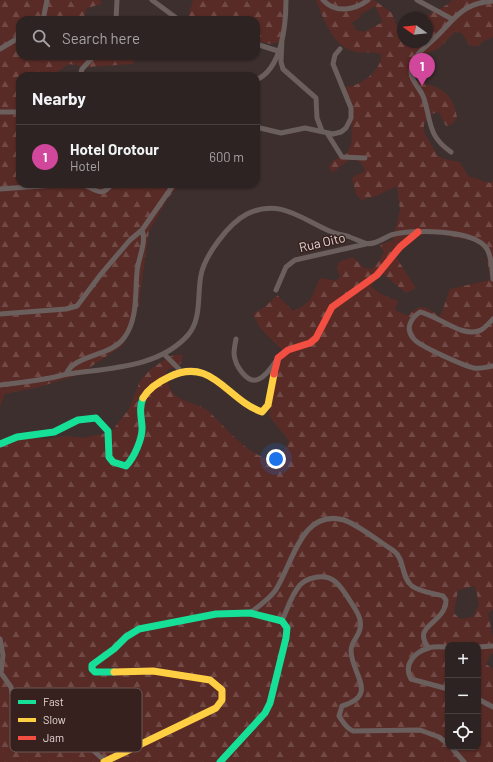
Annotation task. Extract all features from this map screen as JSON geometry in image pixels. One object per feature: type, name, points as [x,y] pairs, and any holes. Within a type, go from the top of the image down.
[{"type":"street","points":[[44,16],[47,0]]},
{"type":"street","points":[[116,16],[117,0]]},
{"type":"street","points":[[152,0],[174,16]]},
{"type":"street","points":[[286,0],[282,39],[282,66],[286,72],[316,98],[317,118],[324,132],[342,157],[365,158]]},
{"type":"street","points":[[324,0],[334,7],[347,10],[359,7],[368,0]]},
{"type":"street","points":[[417,0],[452,19]]},
{"type":"street","points":[[451,152],[442,145],[434,134],[423,97],[411,75],[412,65],[423,47],[435,39],[452,19],[468,8],[493,1]]},
{"type":"street","points":[[0,49],[16,39]]},
{"type":"street","points":[[260,78],[271,69],[282,39]]},
{"type":"street","points":[[260,45],[278,51]]},
{"type":"street","points":[[260,128],[281,133],[305,128],[333,134],[341,132],[346,128],[351,118],[351,108],[333,64],[335,55],[340,49]]},
{"type":"street","points":[[82,72],[91,60]]},
{"type":"street","points":[[0,112],[16,112]]},
{"type":"street","points":[[0,189],[16,188]]},
{"type":"street","points":[[89,188],[101,193],[109,188]]},
{"type":"street","points":[[0,314],[66,309],[77,306],[101,274],[130,240],[142,230],[171,188]]},
{"type":"street","points":[[0,385],[118,367],[164,354],[175,347],[189,334],[196,320],[201,276],[206,261],[232,225],[247,214],[264,209],[288,210],[332,232],[348,236],[366,244]]},
{"type":"street","points":[[66,374],[70,366],[100,355],[124,338],[134,312],[137,270],[144,243],[142,230]]},
{"type":"street","name":"Rua Oito","points":[[276,290],[286,267],[295,260],[366,244],[391,235],[418,232],[442,231],[482,243],[487,249],[491,258],[493,279]]},
{"type":"street","points":[[236,339],[234,354],[235,361],[239,369],[248,378],[255,380],[261,378],[278,358],[288,350],[310,343],[316,338],[332,307],[377,275],[400,247],[418,232]]},
{"type":"street","points":[[493,319],[482,330],[469,333],[457,329],[430,314],[420,312],[413,317],[410,323],[410,331],[413,339],[468,366],[480,368],[493,366]]},
{"type":"street","points":[[164,354],[182,372]]},
{"type":"street","points":[[0,444],[17,437],[54,432],[84,418],[96,418],[102,423],[109,435],[107,449],[108,458],[123,466],[129,464],[139,443],[142,429],[140,413],[143,397],[148,390],[161,381],[182,372],[193,370],[208,374],[231,391],[249,409],[262,412],[268,406],[278,358]]},
{"type":"street","points":[[250,613],[267,601],[274,591],[305,531],[320,520],[332,518],[346,521],[394,551],[399,557],[407,581],[412,586],[443,596],[446,600],[444,612],[425,630],[423,634],[424,641],[429,648]]},
{"type":"street","points":[[282,621],[300,585],[308,580],[324,576],[334,580],[345,592],[360,619],[360,633],[353,643],[351,652],[362,687],[359,696],[352,703],[342,706],[339,716],[343,722],[353,731],[420,730],[439,737],[445,742]]},
{"type":"street","points":[[142,743],[216,708],[222,700],[222,690],[210,680],[153,672],[95,672],[92,669],[92,665],[114,649],[126,637],[139,629],[216,614],[250,613],[282,621],[286,628],[286,638],[270,703],[265,713],[220,762]]},
{"type":"street","points":[[0,639],[3,655],[1,673],[11,688]]},
{"type":"street","points":[[481,647],[493,646]]},
{"type":"street","points":[[445,647],[429,648],[418,652],[412,658],[408,666],[408,674],[411,679],[421,683],[445,688]]},
{"type":"street","points":[[481,701],[493,707]]},
{"type":"street","points":[[454,750],[464,762]]},
{"type":"street","points":[[94,752],[104,761],[123,752]]},
{"type":"green space","points":[[0,0],[100,0],[102,4],[87,8],[84,16],[16,16],[16,60],[135,60],[133,64],[87,67],[69,64],[57,72],[16,72],[16,188],[177,188],[168,198],[149,231],[138,309],[122,346],[78,375],[39,387],[5,394],[0,406]]},
{"type":"green space","points":[[193,0],[286,0],[282,35],[279,42],[271,44],[260,42],[260,16],[189,16]]},
{"type":"green space","points":[[316,0],[374,0],[392,13],[397,26],[397,48],[433,48],[433,13],[452,0],[493,0],[493,37],[484,41],[478,46],[470,46],[462,33],[455,32],[438,49],[424,54],[418,59],[414,66],[415,80],[443,91],[448,95],[455,108],[457,117],[453,124],[446,126],[439,112],[431,114],[424,124],[424,132],[437,155],[444,159],[460,162],[468,176],[490,183],[493,181],[493,609],[488,614],[493,637],[493,654],[491,653],[486,664],[493,669],[493,762],[0,762],[0,447],[21,437],[45,439],[68,436],[82,438],[111,432],[129,409],[140,381],[150,370],[168,357],[183,355],[181,363],[175,368],[168,369],[165,376],[174,394],[178,398],[204,408],[237,439],[249,449],[261,456],[272,458],[281,454],[289,441],[269,416],[277,371],[284,357],[282,350],[260,328],[253,314],[266,306],[277,295],[293,311],[298,309],[311,298],[321,278],[336,281],[340,276],[337,269],[339,262],[353,257],[364,268],[372,269],[384,252],[380,245],[393,240],[400,210],[397,186],[376,196],[361,200],[356,194],[352,178],[365,172],[360,162],[350,159],[332,173],[329,166],[335,159],[344,156],[350,149],[352,132],[348,102],[344,87],[357,84],[369,77],[378,67],[382,55],[356,52],[348,49],[335,38],[330,31]],"holes":[[[375,6],[383,22],[364,32],[356,30],[352,23],[361,17],[360,15]],[[431,233],[475,241],[486,251],[490,280],[450,289],[440,317],[424,308],[417,309],[408,316],[395,310],[398,301],[381,294],[371,286],[382,273],[406,293],[416,288],[396,257],[403,248],[415,238]],[[475,586],[479,604],[473,617],[460,619],[454,613],[458,590]]]},
{"type":"traffic: fast","points":[[0,444],[17,437],[54,432],[78,420],[96,418],[108,431],[109,457],[113,462],[126,466],[135,453],[141,436],[141,408],[143,398]]},
{"type":"traffic: fast","points":[[114,672],[95,672],[92,669],[92,665],[114,649],[126,637],[139,629],[216,614],[250,613],[282,621],[287,628],[286,638],[270,703],[265,713],[220,762]]},
{"type":"traffic: slow","points":[[143,398],[151,388],[169,377],[184,372],[197,372],[208,375],[249,406],[262,412],[268,405],[274,374]]},
{"type":"traffic: slow","points":[[114,672],[153,671],[210,680],[222,690],[222,700],[216,708],[142,744]]},
{"type":"traffic: slow","points":[[104,762],[125,752]]},
{"type":"traffic: jam","points":[[274,374],[278,358],[288,350],[310,343],[316,338],[332,307],[377,275],[400,247],[418,232]]},
{"type":"place","name":"Hotel Orotour","points":[[422,86]]}]
